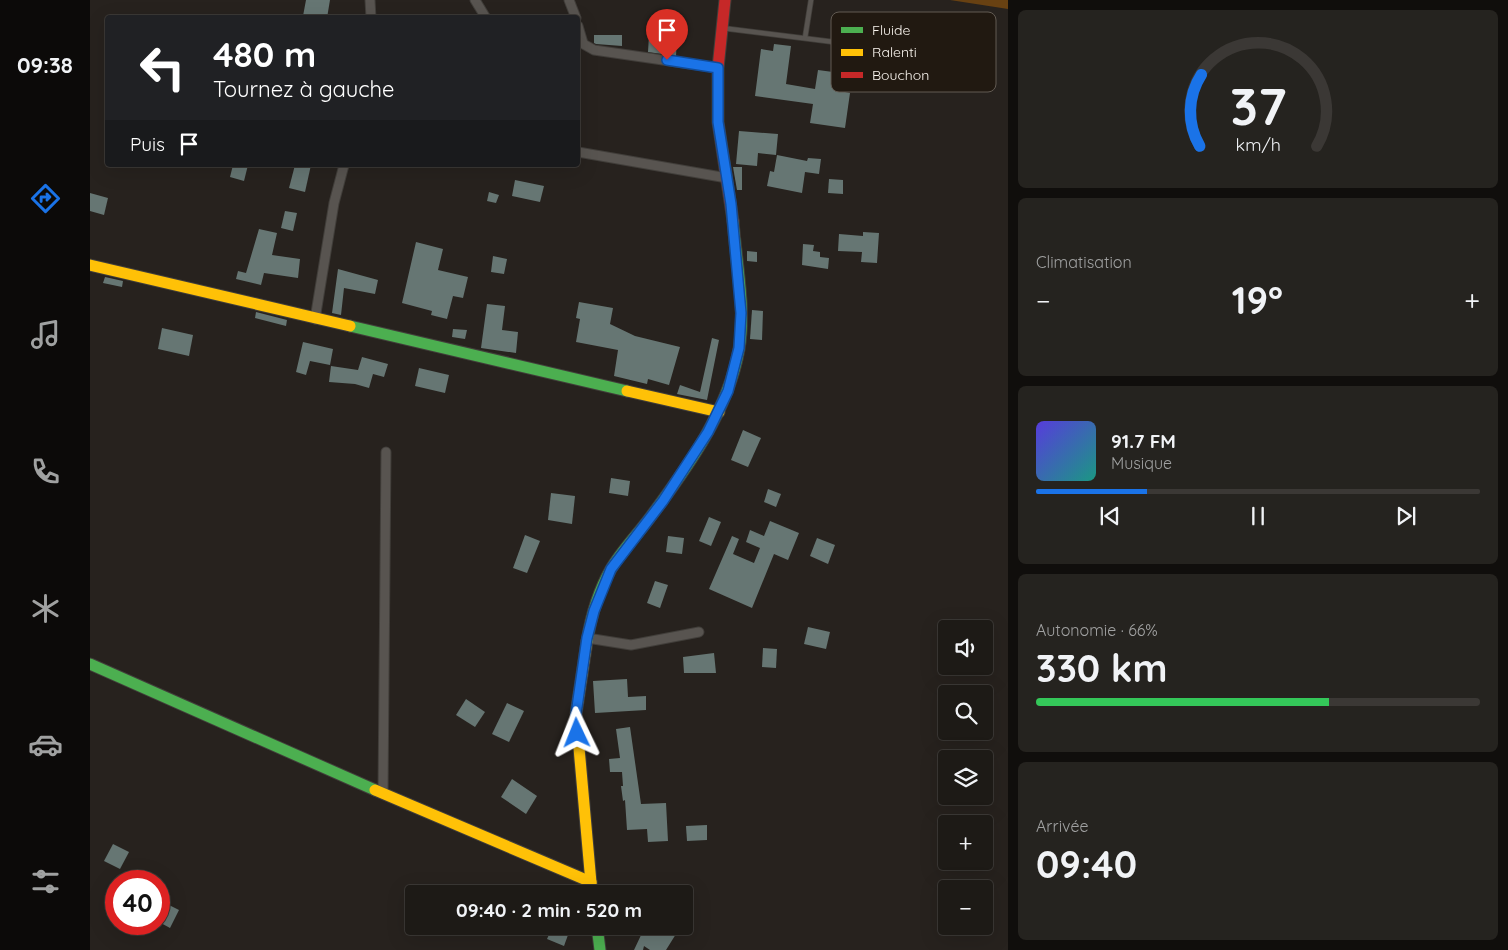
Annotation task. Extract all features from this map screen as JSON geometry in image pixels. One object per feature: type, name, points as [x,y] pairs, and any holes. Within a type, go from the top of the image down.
[{"type":"street","points":[[370,0],[371,15]]},
{"type":"street","points":[[475,0],[484,15]]},
{"type":"street","points":[[569,0],[575,15]]},
{"type":"street","points":[[591,885],[576,714],[587,638],[594,611],[611,569],[683,473],[719,412],[728,391],[739,348],[741,313],[727,178],[718,122],[718,68],[725,0]]},
{"type":"street","points":[[580,42],[594,50],[718,68]]},
{"type":"street","points":[[580,152],[727,178]]},
{"type":"street","points":[[315,319],[334,203],[343,167]]},
{"type":"street","points":[[90,265],[719,412]]},
{"type":"street","points":[[383,794],[386,452]]},
{"type":"street","points":[[587,638],[631,645],[699,632]]},
{"type":"street","points":[[90,664],[584,885]]},
{"type":"street","points":[[598,935],[600,950]]},
{"type":"lane","points":[[804,38],[811,0]]},
{"type":"lane","points":[[722,28],[831,42]]},
{"type":"shaded area","points":[[950,0],[1008,0],[1008,9]]},
{"type":"building","points":[[306,0],[330,0],[328,15],[303,15]]},
{"type":"building","points":[[594,35],[622,35],[622,46],[596,44],[594,43]]},
{"type":"building","points":[[649,35],[677,38],[676,56],[648,52]]},
{"type":"building","points":[[774,44],[791,46],[786,84],[815,89],[818,70],[831,72],[831,92],[850,93],[845,128],[810,123],[813,104],[755,96],[761,49],[773,51]]},
{"type":"building","points":[[739,131],[778,134],[776,155],[758,153],[757,166],[736,164]]},
{"type":"building","points":[[777,155],[807,161],[808,158],[821,159],[819,174],[805,172],[802,193],[767,186],[770,171],[774,172]]},
{"type":"building","points":[[232,167],[248,167],[244,181],[230,177]]},
{"type":"building","points":[[294,167],[311,167],[305,192],[289,188]]},
{"type":"building","points":[[733,167],[742,167],[742,190],[737,190]]},
{"type":"building","points":[[829,179],[843,180],[843,194],[828,193]]},
{"type":"building","points":[[515,180],[544,186],[540,202],[512,196]]},
{"type":"building","points":[[489,192],[499,195],[496,203],[487,201]]},
{"type":"building","points":[[90,193],[108,198],[104,215],[90,211]]},
{"type":"building","points":[[285,211],[297,213],[293,231],[281,228]]},
{"type":"building","points":[[259,229],[277,233],[272,255],[300,259],[298,278],[264,273],[261,285],[236,279],[238,271],[246,273]]},
{"type":"building","points":[[863,232],[879,233],[877,263],[861,262],[862,252],[838,251],[839,234],[863,236]]},
{"type":"building","points":[[416,242],[443,249],[438,270],[468,277],[463,298],[453,296],[447,319],[431,315],[432,311],[402,303]]},
{"type":"building","points":[[803,244],[814,245],[813,251],[820,252],[820,257],[829,258],[828,269],[802,265]]},
{"type":"building","points":[[747,251],[757,252],[757,262],[747,261]]},
{"type":"building","points":[[493,256],[507,259],[504,274],[491,272]]},
{"type":"building","points":[[338,269],[378,280],[375,294],[344,288],[341,315],[332,313]]},
{"type":"building","points":[[105,277],[123,281],[122,287],[103,283]]},
{"type":"building","points":[[579,302],[613,308],[610,324],[635,336],[680,347],[669,385],[648,379],[647,384],[614,376],[618,350],[576,342],[580,319],[576,318]]},
{"type":"building","points":[[487,304],[505,306],[502,330],[518,332],[516,353],[481,348]]},
{"type":"building","points":[[752,310],[763,311],[762,340],[750,339]]},
{"type":"building","points":[[256,312],[287,320],[286,326],[255,318]]},
{"type":"building","points":[[162,328],[193,335],[189,356],[158,349]]},
{"type":"building","points":[[453,329],[467,330],[465,339],[452,337]]},
{"type":"building","points":[[712,338],[719,340],[707,400],[677,394],[680,385],[700,392]]},
{"type":"building","points":[[303,342],[333,349],[330,365],[310,361],[306,375],[296,372]]},
{"type":"building","points":[[362,357],[388,364],[384,377],[373,374],[369,388],[355,384],[329,382],[331,366],[358,370]]},
{"type":"building","points":[[419,368],[449,375],[445,393],[415,386]]},
{"type":"building","points":[[743,430],[761,438],[748,467],[731,460]]},
{"type":"building","points":[[611,478],[630,481],[628,496],[609,493]]},
{"type":"building","points":[[768,489],[781,494],[776,507],[764,502]]},
{"type":"building","points":[[551,493],[575,496],[572,524],[548,520]]},
{"type":"building","points":[[709,517],[721,522],[711,546],[699,541]]},
{"type":"building","points":[[770,521],[799,533],[788,560],[774,554],[752,608],[709,589],[732,536],[739,539],[733,554],[754,563],[760,548],[746,542],[750,530],[764,536]]},
{"type":"building","points":[[525,535],[540,541],[527,573],[513,568]]},
{"type":"building","points":[[668,536],[684,538],[682,554],[666,552]]},
{"type":"building","points":[[817,538],[835,545],[828,564],[810,556]]},
{"type":"building","points":[[655,581],[668,585],[660,608],[647,603]]},
{"type":"building","points":[[808,627],[830,632],[826,649],[804,644]]},
{"type":"building","points":[[763,648],[777,649],[776,668],[762,667]]},
{"type":"building","points":[[714,653],[716,673],[684,673],[683,657]]},
{"type":"building","points":[[627,679],[628,697],[646,696],[646,710],[595,713],[593,681]]},
{"type":"building","points":[[466,699],[485,712],[475,727],[456,715]]},
{"type":"building","points":[[507,703],[524,711],[509,742],[492,734]]},
{"type":"building","points":[[630,727],[641,804],[666,803],[668,841],[648,842],[647,829],[627,830],[625,800],[623,801],[621,786],[623,786],[622,772],[610,772],[609,759],[620,758],[616,729]]},
{"type":"building","points":[[512,779],[537,796],[526,814],[501,797]]},
{"type":"building","points":[[707,825],[707,840],[687,841],[686,826]]},
{"type":"building","points":[[113,844],[129,852],[120,869],[104,861]]},
{"type":"building","points":[[170,906],[179,910],[170,928]]},
{"type":"building","points":[[549,935],[568,935],[564,946],[547,939]]},
{"type":"building","points":[[641,935],[675,935],[666,950],[650,950],[644,946],[643,950],[634,950]]},
{"type":"traffic: fast","points":[[587,641],[596,604],[611,569],[693,457],[716,416],[734,372],[741,333],[741,301],[733,221]]},
{"type":"traffic: fast","points":[[350,326],[627,391]]},
{"type":"traffic: fast","points":[[90,664],[375,790]]},
{"type":"traffic: fast","points":[[598,935],[600,950]]},
{"type":"traffic: slow","points":[[90,265],[350,326]]},
{"type":"traffic: slow","points":[[627,391],[719,412]]},
{"type":"traffic: slow","points":[[587,641],[576,714],[591,885]]},
{"type":"traffic: slow","points":[[375,790],[591,882]]},
{"type":"traffic: jam","points":[[725,0],[718,68],[718,122],[733,221]]},
{"type":"route","points":[[577,733],[576,714],[587,638],[594,611],[611,569],[654,514],[694,456],[708,432],[728,391],[739,348],[741,313],[731,204],[718,122],[718,68],[667,60]]}]
